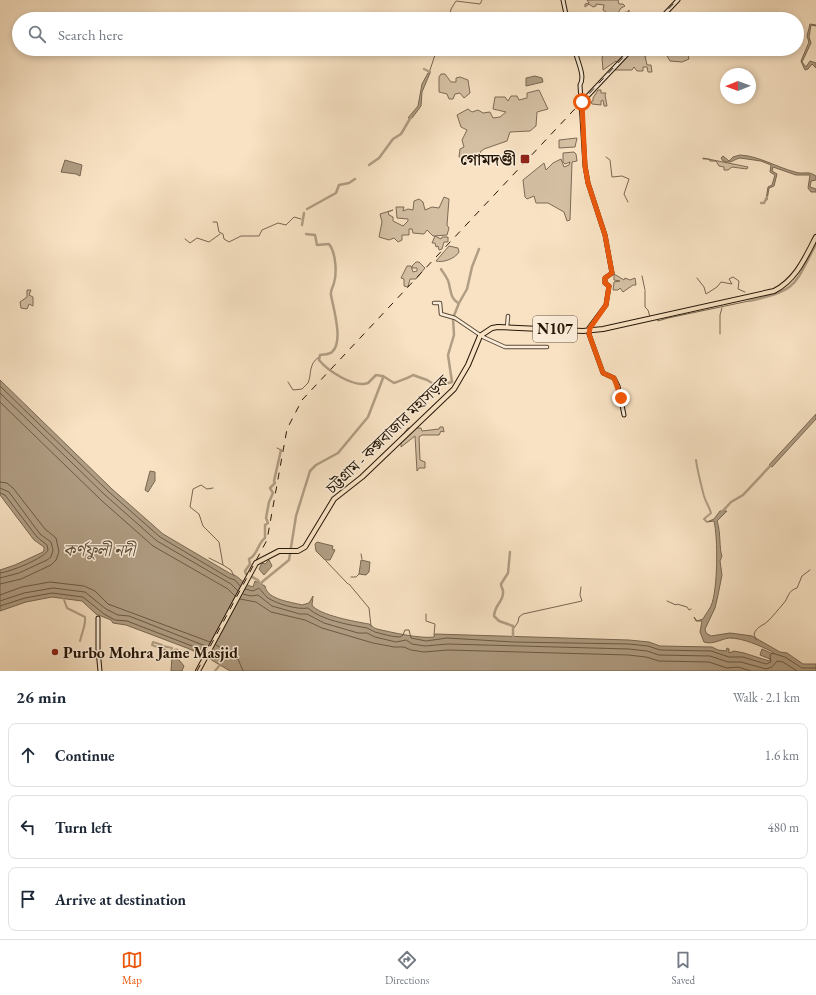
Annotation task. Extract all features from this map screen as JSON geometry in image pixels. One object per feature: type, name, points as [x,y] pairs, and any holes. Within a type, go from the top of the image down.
[{"type":"highway","name":"N107","points":[[481,335],[492,328],[507,327],[589,330],[631,324],[774,291],[785,286],[794,276],[816,237]]},
{"type":"highway","name":"চট্টগ্রাম - কক্সবাজার মহাসড়ক","points":[[198,671],[257,562],[277,551],[301,550],[306,546],[332,501],[362,477],[454,389],[468,364],[473,349],[481,335]]},
{"type":"main road","points":[[563,0],[566,12]]},
{"type":"main road","points":[[667,12],[678,0]]},
{"type":"main road","points":[[577,56],[582,82],[580,86],[585,166],[588,183],[605,235],[612,273],[605,278],[605,283],[609,286],[606,305],[589,330],[590,340],[603,373],[614,378],[618,386],[624,415]]},
{"type":"main road","points":[[582,103],[626,56]]},
{"type":"main road","points":[[98,618],[98,650],[100,671]]},
{"type":"street","points":[[434,303],[440,303],[441,314],[455,318],[481,335],[505,347],[547,347]]},
{"type":"street","points":[[507,327],[508,316]]},
{"type":"shaded area","points":[[587,0],[618,0],[619,4],[623,4],[625,6],[621,8],[619,12],[606,12],[603,10],[604,5],[596,4],[596,6],[593,7],[589,4],[585,7],[585,4],[589,3]]},
{"type":"shaded area","points":[[624,56],[617,63],[616,61],[603,70],[602,57]]},
{"type":"shaded area","points":[[627,56],[645,56],[647,65],[651,65],[652,72],[648,72],[647,67],[643,67],[643,71],[637,71],[634,67],[632,70],[613,70]]},
{"type":"shaded area","points":[[667,56],[688,56],[689,59],[682,62],[670,61]]},
{"type":"shaded area","points":[[441,74],[445,74],[451,82],[456,82],[456,78],[460,77],[468,80],[470,93],[464,98],[460,93],[455,94],[453,99],[449,99],[447,94],[439,92],[439,77]]},
{"type":"shaded area","points":[[539,90],[548,109],[537,112],[536,126],[530,131],[510,132],[507,141],[484,149],[480,152],[483,155],[483,161],[466,161],[466,158],[459,157],[460,149],[464,147],[462,140],[467,130],[461,127],[457,115],[468,109],[472,112],[478,110],[483,113],[490,112],[493,118],[500,117],[506,112],[493,109],[495,97],[505,97],[508,101],[511,96],[517,96],[519,100],[527,98],[527,93]]},
{"type":"shaded area","points":[[598,90],[601,90],[601,93],[606,93],[607,106],[604,106],[603,100],[601,101],[601,105],[592,104],[591,102],[593,101],[593,98]]},
{"type":"shaded area","points":[[577,138],[575,147],[559,148],[559,140]]},
{"type":"shaded area","points":[[574,152],[576,154],[577,161],[572,162],[570,220],[567,221],[564,212],[548,203],[536,203],[534,196],[527,199],[525,197],[523,180],[544,163],[546,170],[553,163],[561,159],[564,167],[569,165],[570,162],[565,164],[563,162],[563,153]]},
{"type":"shaded area","points":[[709,159],[748,167],[747,169],[732,167],[728,170],[724,170],[724,167],[719,166],[716,161],[710,161]]},
{"type":"shaded area","points":[[444,197],[449,199],[447,225],[449,228],[447,235],[433,236],[427,230],[424,234],[413,233],[412,229],[409,229],[409,235],[402,235],[402,240],[398,242],[394,238],[389,240],[379,237],[382,222],[380,214],[393,210],[388,212],[389,215],[393,217],[393,221],[403,226],[408,219],[397,218],[396,207],[404,207],[403,211],[408,209],[413,210],[414,201],[419,199],[423,202],[425,210],[432,207],[439,208]]},
{"type":"shaded area","points":[[435,236],[441,239],[442,237],[448,237],[448,242],[444,242],[442,249],[439,250],[435,243],[432,243]]},
{"type":"shaded area","points":[[449,246],[458,248],[459,252],[455,257],[448,260],[436,261]]},
{"type":"shaded area","points":[[416,262],[419,262],[425,268],[416,279],[410,279],[408,287],[404,286],[404,279],[401,278],[407,266],[411,266],[413,272],[417,271],[417,268],[412,268]]},
{"type":"shaded area","points":[[614,274],[624,280],[625,278],[630,280],[635,278],[636,285],[633,285],[623,292],[620,288],[618,290],[613,290],[614,282],[620,281],[614,280]]},
{"type":"shaded area","points":[[27,290],[31,290],[29,295],[33,297],[33,306],[29,304],[27,309],[21,308],[20,302],[27,297]]},
{"type":"shaded area","points":[[440,427],[443,427],[444,432],[441,431],[439,435],[422,435],[419,437],[420,460],[425,462],[425,468],[419,468],[417,471],[415,436],[401,447],[401,437],[408,428],[421,428],[422,431],[439,429]]},
{"type":"water","points":[[810,24],[816,25],[811,25],[809,37],[811,43],[802,62],[806,67],[810,61],[816,63],[816,68],[812,64],[805,70],[801,61],[809,42],[807,36]]},
{"type":"water","points":[[428,73],[430,73],[422,92],[421,106],[412,118],[408,118],[418,106],[422,84]]},
{"type":"water","points":[[535,76],[542,78],[543,82],[526,86],[526,78]]},
{"type":"water","points":[[740,155],[754,157],[795,172],[813,174],[816,176],[816,180],[811,181],[810,187],[816,189],[816,192],[811,192],[808,188],[810,175],[796,175],[773,167],[772,171],[777,174],[774,186],[769,188],[766,200],[768,187],[772,185],[775,175],[770,172],[771,165],[761,161],[740,158],[726,162],[721,158],[723,156],[729,161],[733,157]]},
{"type":"water","points":[[65,160],[82,165],[80,176],[61,172]]},
{"type":"water","name":"কর্ণফুলী নদী","points":[[0,380],[112,489],[163,534],[231,574],[237,576],[249,586],[253,587],[255,581],[265,586],[270,594],[280,600],[302,605],[309,603],[313,596],[312,605],[322,612],[338,618],[369,624],[377,629],[405,635],[434,637],[435,634],[629,640],[649,642],[660,646],[712,647],[718,650],[726,651],[727,648],[729,649],[729,653],[734,651],[744,653],[769,661],[770,659],[760,655],[762,649],[773,654],[773,652],[757,645],[735,638],[707,643],[704,642],[700,632],[702,621],[697,621],[703,619],[711,606],[716,576],[717,551],[714,521],[707,522],[714,519],[720,511],[727,511],[717,521],[722,556],[720,561],[722,575],[715,608],[705,629],[706,633],[711,636],[730,633],[752,636],[780,652],[787,653],[803,664],[816,664],[816,671],[230,671],[205,656],[187,648],[126,625],[113,623],[111,620],[96,614],[82,601],[52,597],[26,602],[0,611],[0,570],[43,552],[44,547],[34,540],[0,495]]},
{"type":"water","points":[[816,414],[816,419],[772,467],[769,465]]},
{"type":"water","points":[[150,471],[155,472],[155,481],[148,492],[145,490]]},
{"type":"water","points":[[317,542],[333,546],[332,549],[335,550],[330,560],[325,560],[316,551],[315,544]]},
{"type":"water","points":[[269,560],[272,566],[264,575],[259,569],[262,563],[265,564]]},
{"type":"water","points":[[361,560],[370,562],[369,572],[366,575],[359,574]]},
{"type":"water","points":[[172,657],[179,660],[184,666],[182,671],[171,671]]},
{"type":"waterway","points":[[450,12],[456,1],[480,4],[482,0]]},
{"type":"waterway","points":[[429,73],[435,56]]},
{"type":"waterway","points":[[424,69],[430,72]]},
{"type":"waterway","points":[[369,165],[379,158],[393,139],[401,134],[411,117]]},
{"type":"waterway","points":[[606,157],[610,160],[612,177],[622,176],[629,179],[624,194],[628,202]]},
{"type":"waterway","points":[[307,209],[336,193],[339,185],[349,183],[355,179]]},
{"type":"waterway","points":[[761,203],[764,203],[767,197]]},
{"type":"waterway","points":[[302,225],[304,213]]},
{"type":"waterway","points":[[213,222],[217,222],[219,232],[223,234],[224,239],[229,242],[241,236],[259,236],[262,230],[278,223],[286,225],[294,217],[301,219]]},
{"type":"waterway","points":[[185,239],[190,243],[197,238],[209,242],[220,234]]},
{"type":"waterway","points":[[259,587],[262,582],[289,560],[296,516],[310,471],[316,465],[338,453],[368,417],[383,378],[382,376],[376,375],[368,383],[356,383],[342,378],[328,369],[319,360],[320,355],[332,352],[337,341],[337,324],[331,294],[336,269],[333,252],[329,244],[317,245],[315,235],[306,234]]},
{"type":"waterway","points":[[749,301],[777,293],[793,284],[798,278],[816,244]]},
{"type":"waterway","points":[[383,376],[394,383],[413,375],[427,380],[437,386],[452,382],[448,355],[454,335],[453,318],[467,289],[472,267],[479,249]]},
{"type":"waterway","points":[[441,269],[448,281],[453,297],[458,303]]},
{"type":"waterway","points":[[642,276],[645,290]]},
{"type":"waterway","points":[[697,278],[704,287],[706,294],[717,287],[721,282],[732,284],[729,279],[733,277],[739,281],[738,289],[745,292]]},
{"type":"waterway","points":[[645,291],[645,307],[648,310],[650,317],[654,316]]},
{"type":"waterway","points":[[655,318],[658,321],[749,301]]},
{"type":"waterway","points":[[720,334],[720,315],[722,308]]},
{"type":"waterway","points":[[288,382],[293,390],[302,389],[308,383],[313,363],[319,357]]},
{"type":"waterway","points":[[277,448],[281,450]]},
{"type":"waterway","points":[[260,584],[258,580],[246,574],[245,571],[250,564],[249,559],[254,555],[260,543],[265,538],[265,525],[268,523],[266,518],[269,502],[273,493],[270,488],[275,483],[274,481],[281,450]]},
{"type":"waterway","points":[[696,460],[704,496],[711,513],[704,519],[707,522]]},
{"type":"waterway","points":[[721,513],[731,502],[743,495],[772,464]]},
{"type":"waterway","points":[[213,488],[207,489],[201,485],[193,489],[190,507],[199,514],[203,526],[219,542],[223,565],[231,570],[234,576]]},
{"type":"waterway","points":[[510,552],[508,573],[501,584],[503,596],[494,616],[499,621],[513,626],[513,638]]},
{"type":"waterway","points":[[361,554],[362,559]]},
{"type":"waterway","points":[[209,558],[223,565]]},
{"type":"waterway","points":[[326,561],[348,584]]},
{"type":"waterway","points":[[756,640],[754,634],[757,629],[774,615],[785,602],[791,591],[797,588],[802,576],[810,570]]},
{"type":"waterway","points":[[351,577],[356,577],[359,574]]},
{"type":"waterway","points":[[349,584],[369,608],[371,626]]},
{"type":"waterway","points":[[514,628],[519,617],[523,614],[582,601],[580,595],[581,587]]},
{"type":"waterway","points":[[63,597],[67,608],[85,617],[80,641]]},
{"type":"waterway","points":[[667,601],[676,605],[687,607],[689,610],[691,609]]},
{"type":"waterway","points":[[426,614],[426,621],[435,624],[434,635]]},
{"type":"waterway","points":[[153,642],[162,645],[160,648],[152,645],[153,642]]},
{"type":"waterway","points":[[163,646],[172,648],[171,652],[163,649],[163,646]]},
{"type":"waterway","points":[[176,649],[179,652],[176,655],[173,652],[176,649]]},
{"type":"waterway","points":[[215,671],[220,665]]},
{"type":"railway","points":[[666,12],[677,0]]},
{"type":"railway","points":[[197,671],[267,540],[287,429],[302,400],[624,56]]},
{"type":"place","name":"গোমদণ্ডী","points":[[525,159]]},
{"type":"place","name":"Purbo Mohra Jame Masjid","points":[[55,652]]},
{"type":"route","points":[[582,102],[581,111],[585,166],[588,183],[605,235],[612,273],[605,278],[605,283],[609,286],[606,305],[590,328],[589,334],[603,373],[614,378],[621,398]]}]
